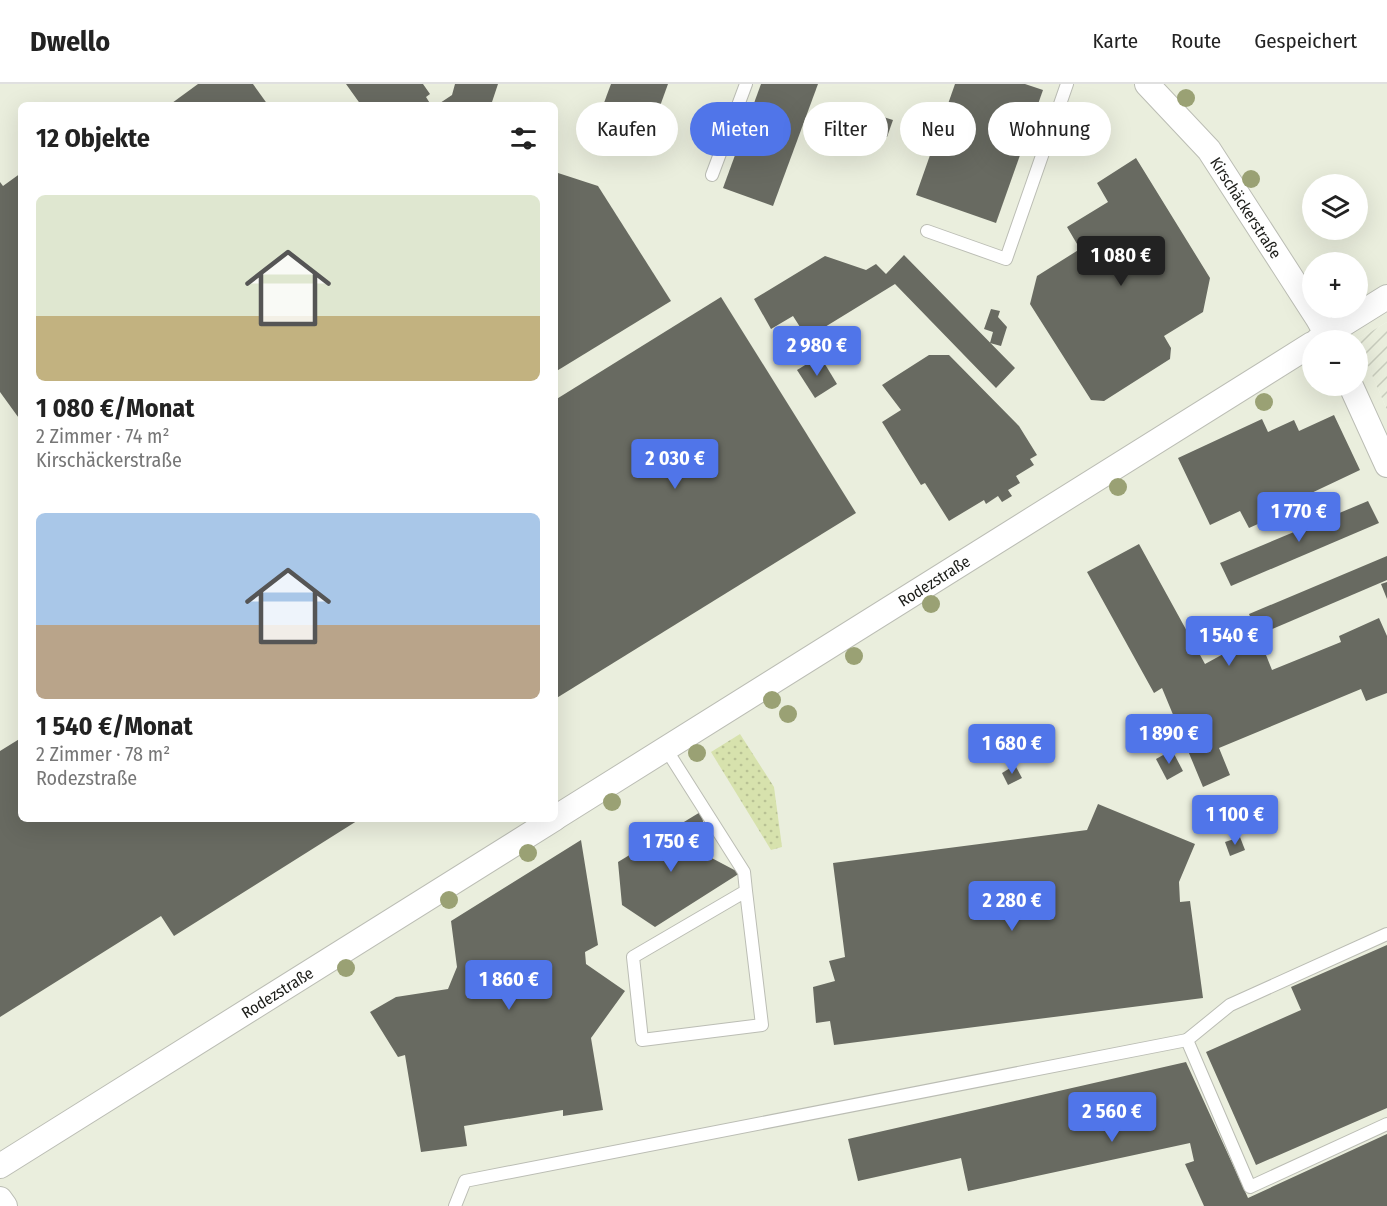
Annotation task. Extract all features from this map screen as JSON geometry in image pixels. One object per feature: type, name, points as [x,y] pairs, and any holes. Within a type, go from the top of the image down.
[{"type":"street","name":"Kirschäckerstraße","points":[[1147,84],[1209,150],[1316,330]]},
{"type":"street","name":"Rodezstraße","points":[[1337,330],[1387,297]]},
{"type":"street","name":"Rodezstraße","points":[[558,817],[1302,352]]},
{"type":"street","points":[[1356,396],[1387,465]]},
{"type":"street","name":"Rodezstraße","points":[[0,1166],[550,822]]},
{"type":"street","points":[[0,1199],[5,1206]]},
{"type":"lane","points":[[712,175],[746,84]]},
{"type":"lane","points":[[927,231],[1006,259],[1067,84]]},
{"type":"lane","points":[[666,749],[744,872],[762,1025],[642,1040],[633,957],[746,891]]},
{"type":"lane","points":[[455,1206],[465,1181],[1187,1040],[1230,1005],[1387,934]]},
{"type":"lane","points":[[1187,1040],[1250,1186],[1387,1124]]},
{"type":"shaded area","points":[[0,84],[1387,84],[1387,322],[1368,333],[1368,330],[1302,330],[1302,396],[1368,396],[1368,365],[1387,410],[1387,1206],[0,1206]]},
{"type":"shaded area","points":[[1387,322],[1387,410],[1368,366],[1368,333]]},
{"type":"green space","points":[[740,734],[774,787],[782,847],[771,850],[711,752]]},
{"type":"building","points":[[198,84],[253,84],[266,102],[173,102]]},
{"type":"building","points":[[346,84],[423,84],[430,94],[426,97],[429,102],[359,102]]},
{"type":"building","points":[[455,84],[498,84],[492,102],[442,102],[452,95]]},
{"type":"building","points":[[611,84],[668,84],[661,102],[604,102]]},
{"type":"building","points":[[761,84],[818,84],[811,102],[803,102],[803,125],[773,206],[723,188],[735,156],[791,156],[791,102],[754,102]]},
{"type":"building","points":[[955,84],[1025,84],[1043,90],[1039,102],[988,102],[988,156],[1020,156],[996,223],[916,195],[930,156],[976,156],[976,102],[949,102]]},
{"type":"building","points":[[888,118],[893,120],[888,134]]},
{"type":"building","points":[[1136,158],[1210,278],[1203,312],[1164,336],[1171,348],[1170,359],[1104,401],[1091,400],[1030,304],[1037,276],[1080,249],[1067,227],[1108,202],[1097,183]]},
{"type":"building","points":[[558,173],[598,186],[671,301],[558,370]]},
{"type":"building","points":[[18,175],[18,417],[0,392],[0,182],[3,186]]},
{"type":"building","points":[[904,255],[1015,368],[996,388],[895,284],[807,338],[793,316],[771,329],[754,299],[825,256],[866,270],[876,264],[886,274]]},
{"type":"building","points":[[721,297],[856,513],[558,697],[558,398]]},
{"type":"building","points":[[991,309],[1000,311],[998,317],[1007,327],[1001,346],[990,343],[993,332],[984,329]]},
{"type":"building","points":[[929,355],[949,355],[1019,426],[1037,455],[1030,459],[1034,465],[1016,476],[1020,483],[1008,490],[1012,496],[1002,502],[998,496],[986,504],[984,500],[949,521],[925,483],[921,485],[882,422],[901,410],[882,385]]},
{"type":"building","points":[[820,356],[837,384],[815,398],[797,370]]},
{"type":"building","points":[[1334,415],[1360,470],[1267,514],[1269,519],[1249,528],[1240,511],[1210,525],[1178,458],[1262,419],[1268,432],[1294,420],[1299,431]]},
{"type":"building","points":[[1368,501],[1379,523],[1231,586],[1220,563]]},
{"type":"building","points":[[1139,544],[1205,664],[1258,635],[1272,670],[1341,642],[1339,636],[1379,618],[1387,636],[1387,693],[1366,701],[1361,689],[1219,748],[1230,775],[1203,787],[1162,688],[1154,693],[1087,572]]},
{"type":"building","points":[[1387,556],[1387,580],[1258,635],[1249,614]]},
{"type":"building","points":[[1387,582],[1387,599],[1381,584]]},
{"type":"building","points":[[18,740],[18,822],[355,822],[174,936],[161,916],[0,1017],[0,751]]},
{"type":"building","points":[[1172,750],[1183,771],[1167,780],[1156,759]]},
{"type":"building","points":[[1015,765],[1022,778],[1008,785],[1002,773]]},
{"type":"building","points":[[1098,804],[1195,844],[1179,882],[1180,902],[1190,901],[1203,998],[834,1045],[830,1021],[816,1023],[813,987],[835,981],[829,961],[845,957],[833,863],[1087,830]]},
{"type":"building","points":[[702,811],[706,855],[740,873],[655,927],[622,905],[618,862]]},
{"type":"building","points":[[1240,837],[1245,850],[1230,856],[1225,842]]},
{"type":"building","points":[[581,840],[598,945],[585,952],[586,964],[625,991],[591,1038],[603,1110],[563,1116],[563,1110],[464,1126],[467,1146],[421,1152],[405,1055],[398,1057],[370,1012],[396,997],[448,989],[457,967],[451,921]]},
{"type":"building","points":[[1387,945],[1387,1108],[1256,1165],[1206,1052],[1301,1010],[1291,987]]},
{"type":"building","points":[[1186,1062],[1248,1198],[1387,1134],[1387,1206],[1204,1206],[1185,1164],[1194,1161],[1190,1143],[968,1191],[961,1158],[858,1181],[848,1139]]}]
